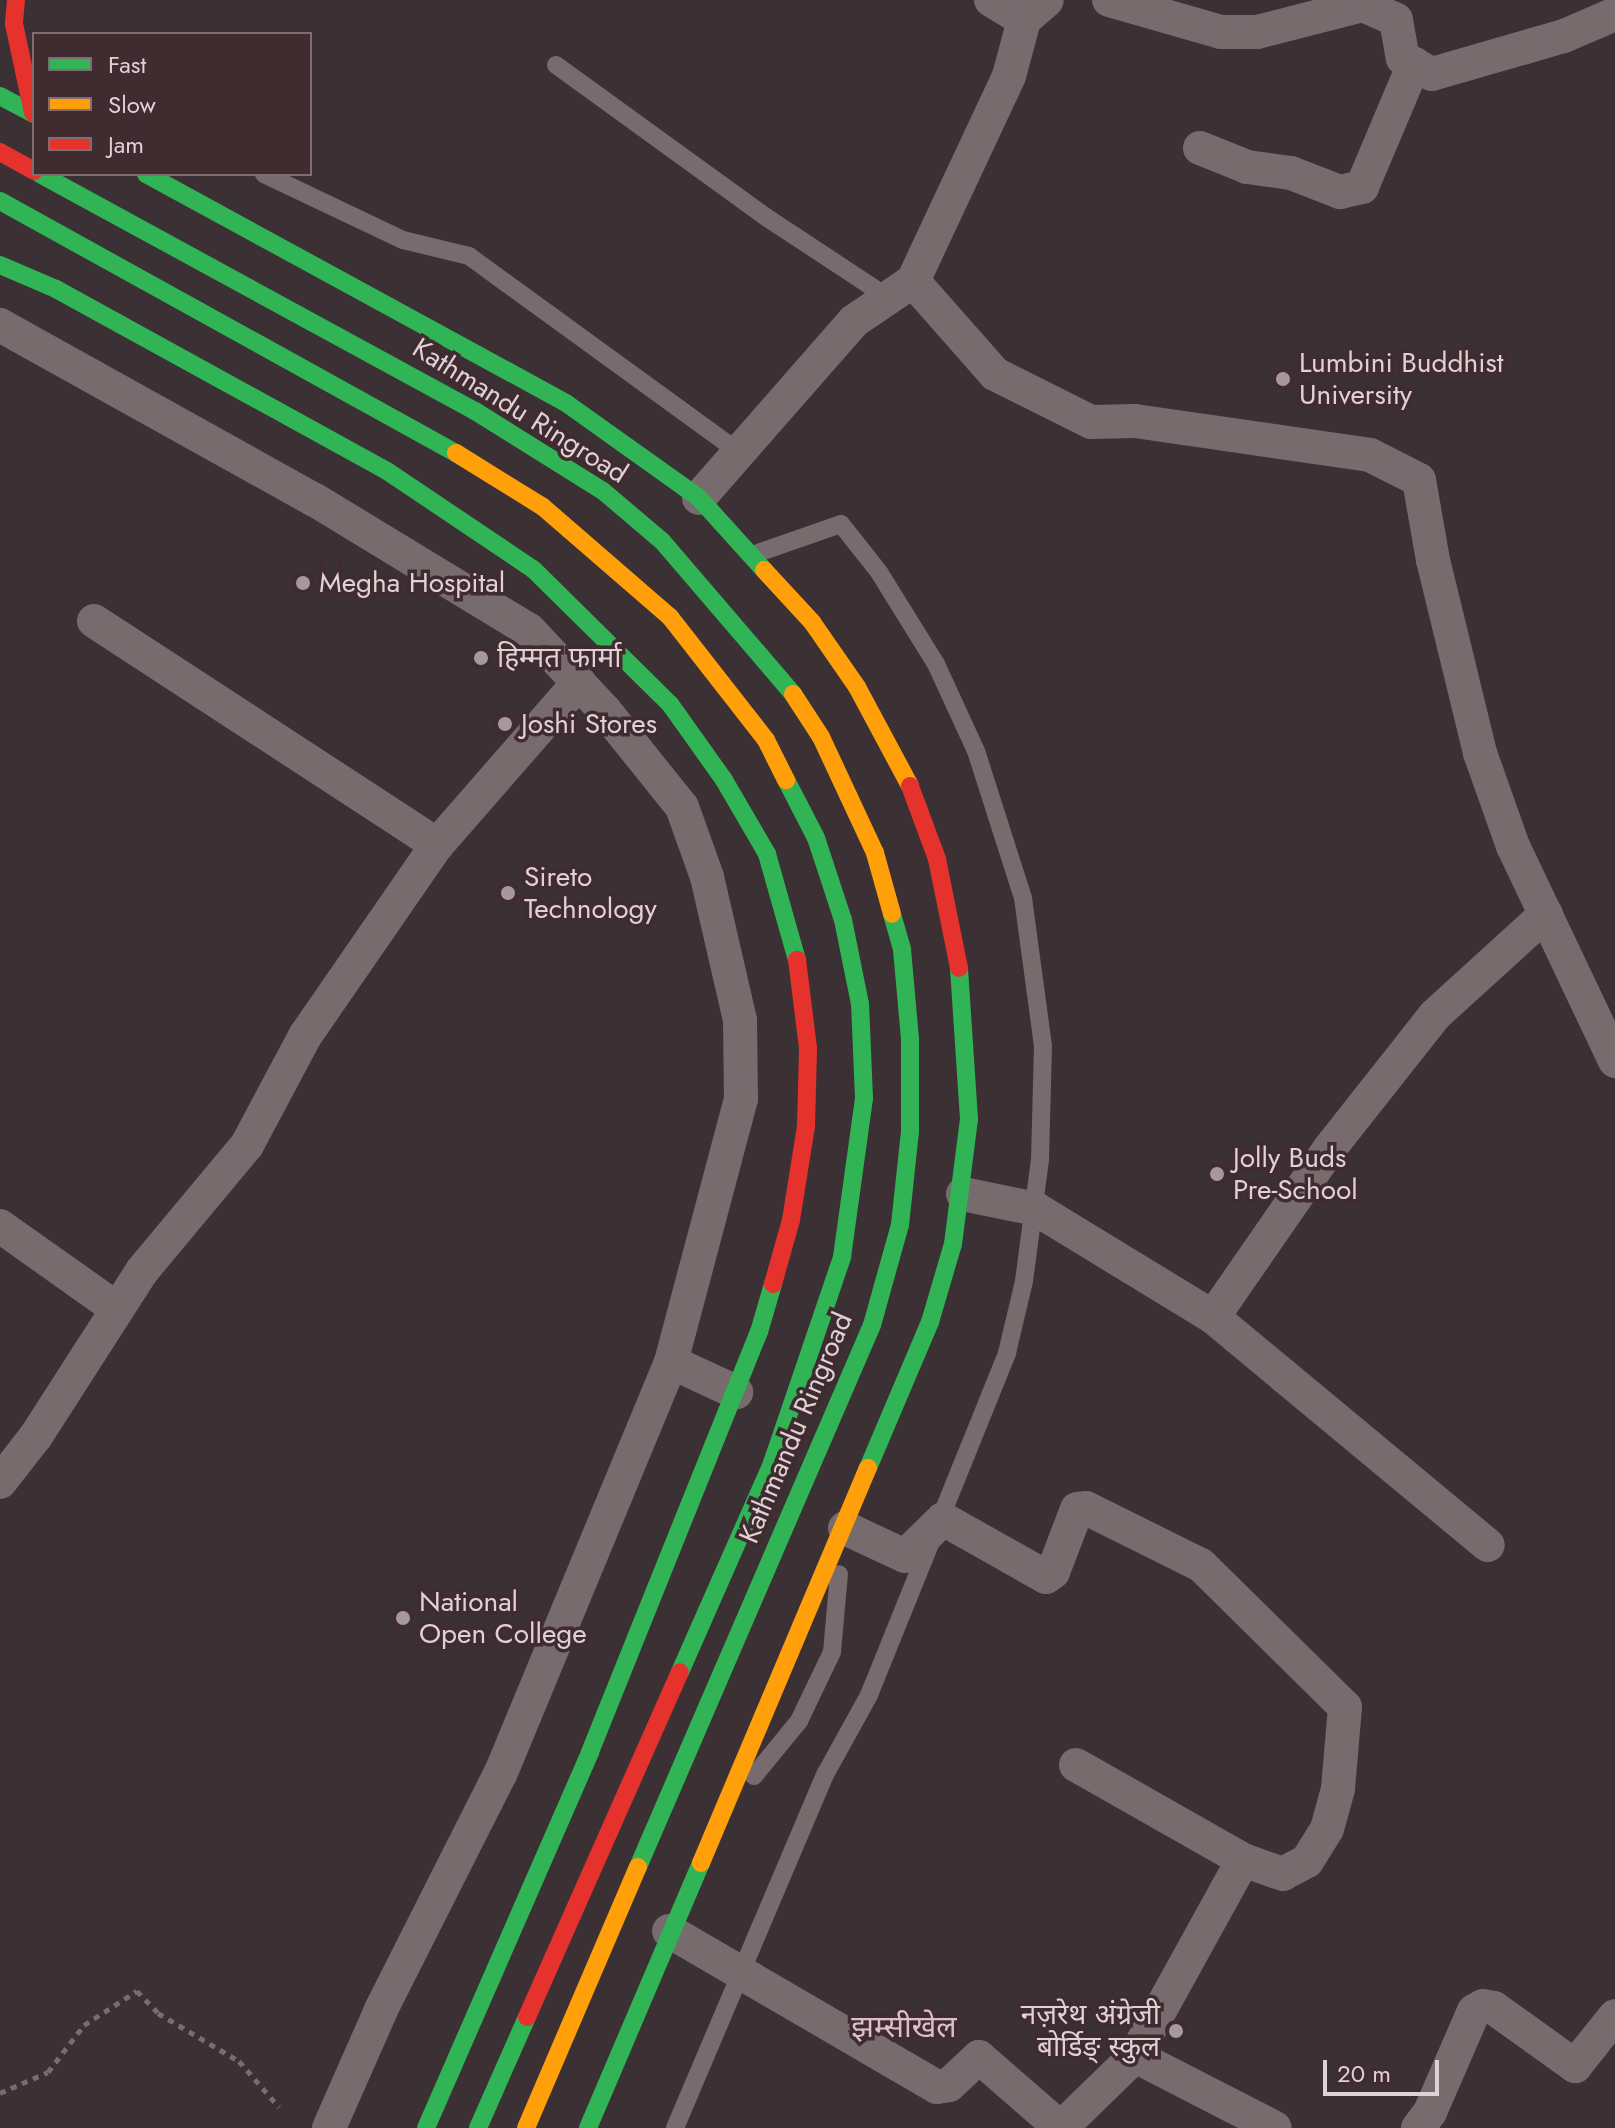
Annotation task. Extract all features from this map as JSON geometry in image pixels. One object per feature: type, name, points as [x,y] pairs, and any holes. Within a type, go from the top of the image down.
[{"type":"main road","points":[[16,0],[26,47],[32,104]]},
{"type":"main road","points":[[0,96],[32,112]]},
{"type":"main road","points":[[0,152],[32,170]]},
{"type":"main road","name":"Kathmandu Ringroad","points":[[44,176],[475,411],[603,491],[662,541],[770,661],[821,737],[875,853],[902,949],[910,1039],[910,1132],[900,1225],[872,1325],[526,2128]]},
{"type":"main road","points":[[150,176],[566,403],[699,498],[755,554],[812,622],[857,687],[907,777],[937,859],[959,961],[969,1119],[963,1194],[930,1322],[845,1528],[669,1931],[576,2123],[537,2103]]},
{"type":"main road","name":"Kathmandu Ringroad","points":[[0,201],[424,433],[543,507],[609,561],[670,617],[766,740],[816,838],[843,920],[860,1004],[864,1098],[842,1257],[772,1463],[478,2128]]},
{"type":"main road","points":[[0,265],[56,289],[465,519],[533,569],[670,704],[724,780],[767,854],[790,925],[808,1048],[806,1126],[791,1220],[736,1392],[590,1752],[426,2128]]},
{"type":"street","points":[[699,498],[854,321],[901,289],[1009,76],[1036,10],[991,0]]},
{"type":"street","points":[[1109,0],[1221,32],[1257,32],[1363,5],[1396,20],[1403,58],[1432,74],[1564,36],[1604,11]]},
{"type":"street","points":[[1200,148],[1247,167],[1291,173],[1340,192],[1362,187],[1414,64]]},
{"type":"street","points":[[901,289],[995,374],[1091,422],[1135,421],[1370,455],[1419,480],[1433,560],[1480,753],[1513,846],[1615,1061]]},
{"type":"street","points":[[0,325],[315,500],[529,630],[579,682],[682,807],[707,877],[740,1020],[741,1099],[671,1362],[594,1541],[550,1662],[329,2128]]},
{"type":"street","points":[[94,621],[437,845]]},
{"type":"street","points":[[0,1482],[36,1436],[116,1308],[247,1145],[305,1036],[437,845],[579,682]]},
{"type":"street","points":[[1213,1317],[1330,1148],[1435,1015],[1546,914]]},
{"type":"street","points":[[963,1194],[1036,1209],[1213,1317],[1488,1545]]},
{"type":"street","points":[[0,1226],[116,1308]]},
{"type":"street","points":[[671,1362],[736,1392]]},
{"type":"street","points":[[845,1528],[905,1556],[943,1519],[1046,1577],[1053,1572],[1077,1509],[1086,1508],[1201,1565],[1345,1707],[1338,1789],[1327,1829],[1307,1861],[1283,1874],[1243,1860],[1076,1765]]},
{"type":"street","points":[[669,1931],[745,1972],[937,2087],[949,2085],[973,2059],[985,2059],[1060,2124],[1135,2056],[1243,1860]]},
{"type":"street","points":[[1418,2128],[1430,2112],[1474,2011],[1483,2006],[1494,2008],[1575,2066],[1615,2016]]},
{"type":"street","points":[[1135,2056],[1275,2128]]},
{"type":"lane","points":[[556,65],[766,217],[901,289]]},
{"type":"lane","points":[[268,176],[403,240],[469,256],[739,452]]},
{"type":"lane","points":[[675,2128],[745,1972],[826,1773],[869,1695],[943,1519],[1007,1353],[1036,1209],[1043,1046],[1023,898],[976,751],[936,664],[879,572],[841,524],[755,554]]},
{"type":"lane","points":[[719,1815],[799,1721],[814,1694],[838,1629],[845,1528]]},
{"type":"path","points":[[0,2093],[48,2072],[84,2025],[137,1991],[158,2013],[239,2061],[279,2107]]},
{"type":"traffic: fast","points":[[0,96],[32,113]]},
{"type":"traffic: fast","points":[[44,176],[475,411],[603,491],[662,541],[793,694]]},
{"type":"traffic: fast","points":[[150,176],[566,403],[699,498],[764,570]]},
{"type":"traffic: fast","points":[[0,201],[456,453]]},
{"type":"traffic: fast","points":[[0,265],[56,289],[387,471],[533,569],[670,704],[724,780],[767,854],[797,960]]},
{"type":"traffic: fast","points":[[680,1672],[772,1463],[842,1257],[864,1098],[860,1004],[843,920],[816,838],[786,780]]},
{"type":"traffic: fast","points":[[638,1867],[872,1325],[900,1225],[910,1132],[910,1039],[902,949],[892,914]]},
{"type":"traffic: fast","points":[[868,1468],[930,1322],[953,1244],[969,1119],[959,968]]},
{"type":"traffic: fast","points":[[426,2128],[590,1752],[759,1332],[773,1284]]},
{"type":"traffic: fast","points":[[588,2128],[701,1863]]},
{"type":"traffic: fast","points":[[478,2128],[527,2017]]},
{"type":"traffic: slow","points":[[456,453],[543,507],[670,617],[766,740],[786,780]]},
{"type":"traffic: slow","points":[[764,570],[812,622],[857,687],[910,786]]},
{"type":"traffic: slow","points":[[793,694],[821,737],[875,853],[892,914]]},
{"type":"traffic: slow","points":[[701,1863],[868,1468]]},
{"type":"traffic: slow","points":[[526,2128],[638,1867]]},
{"type":"traffic: jam","points":[[16,0],[14,24],[32,108]]},
{"type":"traffic: jam","points":[[0,152],[32,170]]},
{"type":"traffic: jam","points":[[910,786],[937,859],[959,968]]},
{"type":"traffic: jam","points":[[773,1284],[791,1220],[806,1126],[808,1048],[797,960]]},
{"type":"traffic: jam","points":[[527,2017],[680,1672]]},
{"type":"place","name":"Lumbini Buddhist University","points":[[1283,379]]},
{"type":"place","name":"Megha Hospital","points":[[303,583]]},
{"type":"place","name":"हिम्मत फार्मा","points":[[481,658]]},
{"type":"place","name":"Joshi Stores","points":[[505,724]]},
{"type":"place","name":"Sireto Technology","points":[[508,893]]},
{"type":"place","name":"Jolly Buds Pre-School","points":[[1217,1174]]},
{"type":"place","name":"National Open College","points":[[403,1618]]},
{"type":"place","name":"नज़रेथ अंग्रेजी बोर्डिङ् स्कुल","points":[[1176,2031]]},
{"type":"district","name":"झम्सीखेल","points":[[904,2027]]}]
